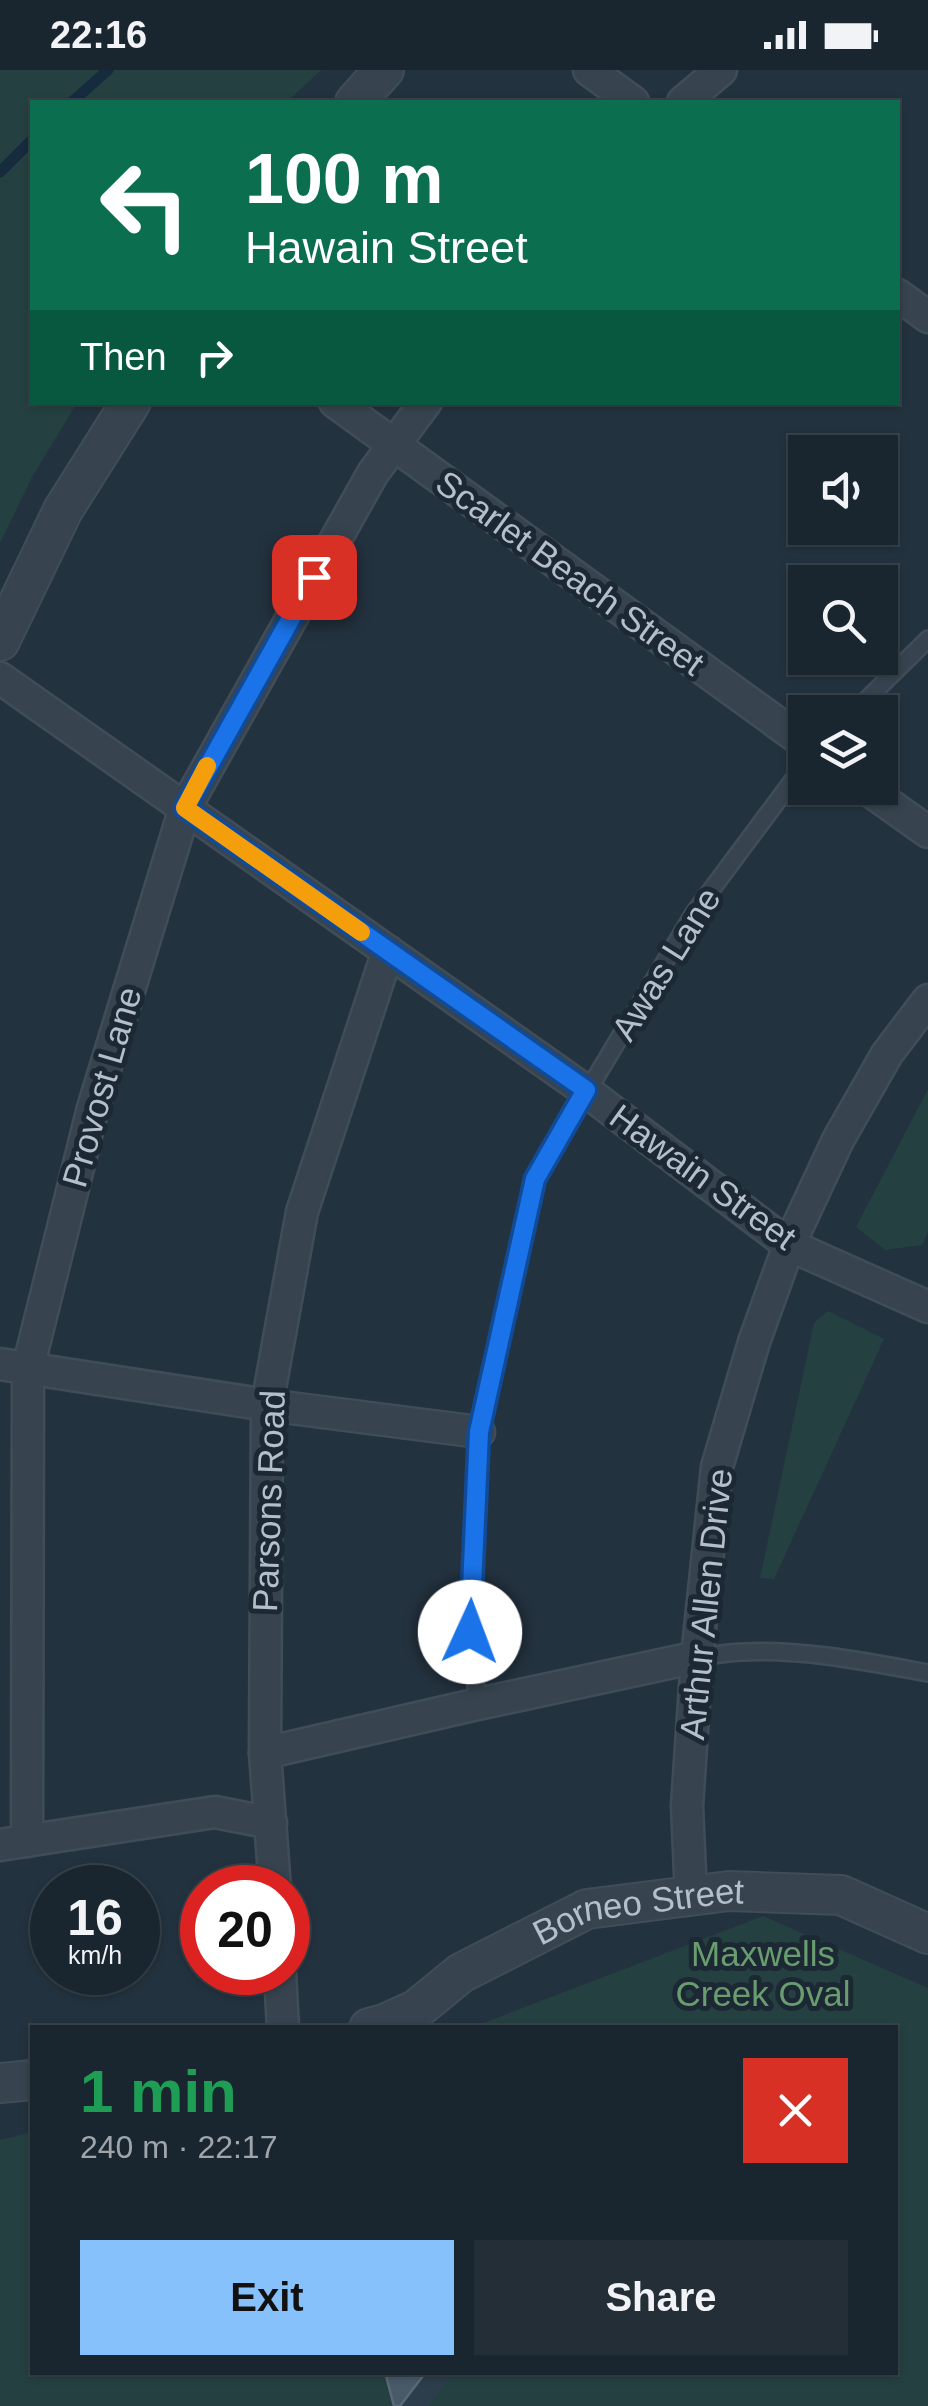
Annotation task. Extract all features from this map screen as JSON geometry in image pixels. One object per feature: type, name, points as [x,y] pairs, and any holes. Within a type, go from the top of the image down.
[{"type":"street","points":[[357,100],[384,70]]},
{"type":"street","points":[[588,70],[630,100]]},
{"type":"street","points":[[685,100],[721,70]]},
{"type":"street","points":[[900,296],[928,317]]},
{"type":"street","points":[[0,642],[63,510],[129,405]]},
{"type":"street","name":"Scarlet Beach Street","points":[[340,405],[788,731]]},
{"type":"street","name":"Provost Lane","points":[[13,1843],[14,1366],[185,808],[373,472],[424,405]]},
{"type":"street","name":"Hawain Street","points":[[0,678],[586,1090],[789,1245],[928,1307]]},
{"type":"street","points":[[890,805],[928,832]]},
{"type":"street","name":"Parsons Road","points":[[274,1865],[264,1753],[267,1406],[302,1212],[388,951]]},
{"type":"street","name":"Arthur Allen Drive","points":[[691,1896],[688,1806],[697,1658],[717,1467],[754,1342],[789,1245],[838,1140],[877,1071],[928,1000]]},
{"type":"street","points":[[14,1366],[267,1406],[479,1432]]},
{"type":"street","points":[[264,1753],[697,1658]]},
{"type":"street","points":[[13,1843],[215,1812],[271,1822]]},
{"type":"street","name":"Borneo Street","points":[[380,2025],[417,2008],[461,1973],[586,1909],[728,1891],[840,1895],[928,1934]]},
{"type":"street","points":[[281,1995],[283,2025]]},
{"type":"street","points":[[0,2084],[30,2080]]},
{"type":"lane","points":[[871,695],[928,639]]},
{"type":"lane","name":"Awas Lane","points":[[478,1704],[470,1632],[479,1432],[535,1179],[694,913],[788,787]]},
{"type":"lane","points":[[697,1658],[742,1652],[781,1653],[928,1673]]},
{"type":"green space","points":[[0,70],[321,70],[289,100],[30,100],[30,405],[76,405],[32,477],[0,543]]},
{"type":"green space","points":[[928,1089],[928,1232],[922,1245],[885,1250],[856,1227]]},
{"type":"green space","points":[[828,1311],[884,1339],[774,1579],[760,1578],[814,1323]]},
{"type":"green space","name":"Maxwells Creek Oval","points":[[763,1916],[928,1988],[928,2406],[0,2406],[0,2140],[30,2132],[30,2375],[898,2375],[898,2025],[478,2025]]},
{"type":"building","points":[[386,2375],[424,2375],[400,2406],[394,2406]]},
{"type":"waterway","points":[[74,100],[108,70]]},
{"type":"waterway","points":[[0,172],[30,142]]},
{"type":"slow traffic","points":[[207,766],[185,808],[361,932]]},
{"type":"route","points":[[314,577],[185,808],[586,1090],[535,1179],[479,1432],[470,1632]]}]
